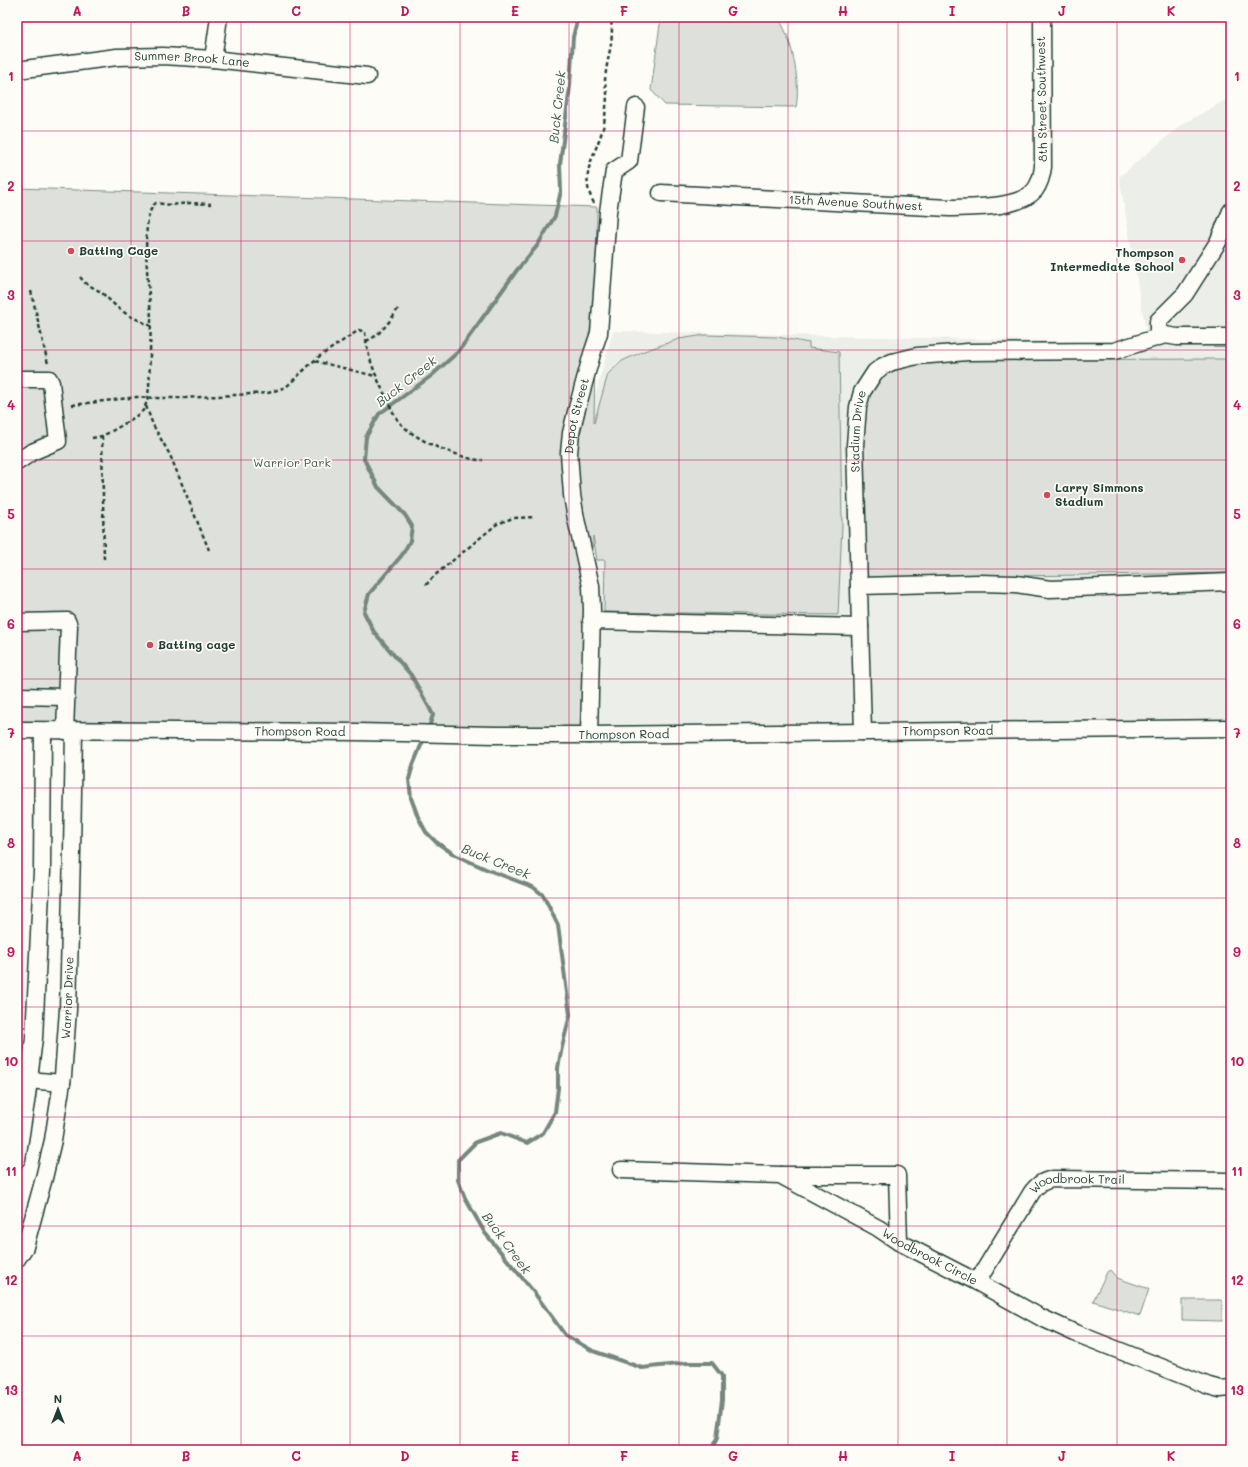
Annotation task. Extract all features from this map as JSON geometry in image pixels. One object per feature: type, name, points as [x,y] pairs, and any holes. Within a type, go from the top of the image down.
[{"type":"street","points":[[213,59],[219,17]]},
{"type":"street","name":"8th Street Southwest","points":[[1040,180],[1043,167],[1042,17]]},
{"type":"street","name":"Summer Brook Lane","points":[[17,70],[117,57],[162,56],[213,59],[367,76]]},
{"type":"street","name":"Depot Street","points":[[589,735],[592,620],[591,586],[573,501],[569,453],[571,433],[576,412],[599,333],[608,212],[614,171],[629,160],[636,107]]},
{"type":"street","name":"15th Avenue Southwest","points":[[661,194],[949,208],[994,207],[1020,199],[1032,193],[1040,180]]},
{"type":"street","points":[[1231,211],[1218,242],[1184,294],[1158,321],[1158,330],[1165,334],[1177,337],[1231,337]]},
{"type":"street","name":"Stadium Drive","points":[[863,732],[855,445],[858,407],[862,392],[875,372],[892,362],[917,356],[968,352],[1110,351],[1165,334]]},
{"type":"street","points":[[17,379],[49,379],[51,383],[58,441],[32,452],[17,462]]},
{"type":"street","points":[[859,586],[1016,584],[1050,589],[1231,582]]},
{"type":"street","points":[[592,620],[860,627]]},
{"type":"street","name":"Warrior Drive","points":[[17,622],[67,621],[69,626],[66,697],[69,731],[72,852],[68,1010],[62,1083],[53,1140],[44,1178],[25,1247],[17,1259]]},
{"type":"street","points":[[17,696],[66,697]]},
{"type":"street","name":"Thompson Road","points":[[17,730],[589,735],[1231,728]]},
{"type":"street","points":[[17,1159],[23,1080],[34,1038],[40,939],[42,871],[43,731]]},
{"type":"street","points":[[23,1080],[62,1083]]},
{"type":"street","name":"Woodbrook Circle","points":[[621,1170],[780,1175],[878,1228],[899,1242],[977,1282],[1040,1317],[1075,1333],[1208,1386],[1220,1389],[1231,1388]]},
{"type":"street","points":[[780,1175],[897,1175],[899,1242]]},
{"type":"street","name":"Woodbrook Trail","points":[[977,1282],[1032,1192],[1038,1184],[1045,1180],[1231,1181]]},
{"type":"path","points":[[595,205],[589,195],[587,181],[589,167],[604,124],[607,93],[605,82],[612,39],[610,17]]},
{"type":"path","points":[[92,438],[102,436],[135,417],[144,410],[148,398],[151,326],[146,255],[148,219],[152,207],[156,203],[171,205],[189,203],[211,204]]},
{"type":"path","points":[[80,277],[85,283],[101,292],[123,312],[151,326]]},
{"type":"path","points":[[31,291],[49,370]]},
{"type":"path","points":[[366,342],[382,329],[399,307]]},
{"type":"path","points":[[72,405],[137,397],[191,398],[268,393],[286,387],[315,361],[359,330],[365,332],[368,354],[375,376],[393,413],[402,426],[428,444],[458,455],[483,460]]},
{"type":"path","points":[[315,361],[375,376]]},
{"type":"path","points":[[145,406],[170,455],[209,550]]},
{"type":"path","points":[[102,436],[104,560]]},
{"type":"path","points":[[426,585],[434,576],[497,524],[513,518],[535,517]]},
{"type":"shaded area","points":[[1231,97],[1231,728],[589,735],[585,431],[613,331],[1148,343],[1119,177],[1181,125]]},
{"type":"green space","points":[[661,17],[777,17],[787,35],[794,60],[797,86],[796,107],[665,105],[651,90]]},
{"type":"green space","name":"Warrior Park","points":[[17,188],[597,207],[594,423],[608,374],[622,361],[644,351],[679,339],[705,335],[777,337],[809,343],[809,348],[839,352],[842,525],[838,615],[604,612],[605,560],[597,560],[593,536],[589,735],[17,721]]},
{"type":"green space","name":"Larry Simmons Stadium","points":[[1231,359],[1231,573],[863,578],[862,417],[866,393],[887,371],[926,360]]},
{"type":"green space","points":[[1110,1270],[1117,1278],[1149,1289],[1140,1316],[1093,1301],[1107,1272]]},
{"type":"green space","points":[[1182,1300],[1222,1300],[1222,1321],[1182,1320]]},
{"type":"waterway","name":"Buck Creek","points":[[428,730],[433,715],[429,707],[411,675],[374,632],[364,612],[369,594],[402,555],[410,541],[412,526],[405,515],[378,487],[364,459],[366,437],[379,414],[431,376],[458,352],[517,270],[537,246],[555,216],[561,191],[560,164],[570,86],[573,37],[578,17]]},
{"type":"waterway","name":"Buck Creek","points":[[424,738],[409,779],[411,798],[418,817],[426,832],[436,842],[455,855],[488,870],[533,887],[543,895],[558,925],[570,1015],[558,1068],[558,1088],[555,1112],[543,1133],[527,1143],[501,1133],[476,1142],[458,1160],[458,1180],[465,1198],[485,1233],[533,1291],[565,1335],[593,1351],[642,1368],[687,1363],[712,1363],[722,1376],[722,1400],[717,1438],[711,1450]]},
{"type":"place","name":"Batting Cage","points":[[71,251]]},
{"type":"place","name":"Thompson Intermediate School","points":[[1182,260]]},
{"type":"place","name":"Larry Simmons Stadium","points":[[1047,495]]},
{"type":"place","name":"Batting cage","points":[[150,645]]}]
